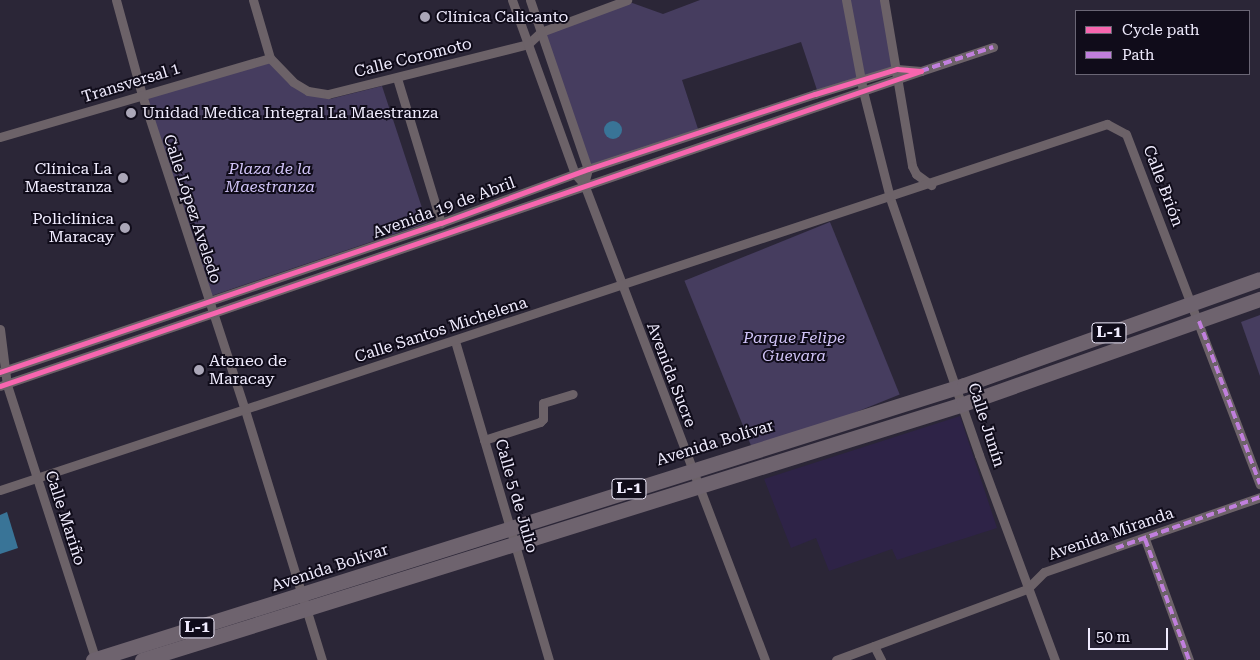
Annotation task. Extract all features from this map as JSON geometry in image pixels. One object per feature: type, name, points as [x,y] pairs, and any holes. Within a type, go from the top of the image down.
[{"type":"main road","name":"Avenida Bolívar","points":[[142,660],[510,528],[690,469],[958,387],[1260,279]]},
{"type":"main road","name":"Avenida Bolívar","points":[[94,660],[514,546],[964,404],[1260,299]]},
{"type":"street","name":"Calle López Aveledo","points":[[116,0],[142,95],[245,410],[322,660]]},
{"type":"street","name":"Calle Coromoto","points":[[253,0],[270,58],[293,82],[319,94],[328,94],[397,78],[528,44],[541,32],[627,0]]},
{"type":"street","name":"Avenida Sucre","points":[[512,0],[575,174],[584,184],[697,488],[765,660]]},
{"type":"street","points":[[530,0],[588,169],[584,184]]},
{"type":"street","name":"Calle Junín","points":[[846,0],[863,90],[890,198],[1028,589],[1055,660]]},
{"type":"street","points":[[884,0],[912,166],[916,174],[931,184]]},
{"type":"street","name":"Avenida 19 de Abril","points":[[4,385],[213,315],[584,184],[993,47]]},
{"type":"street","name":"Transversal 1","points":[[0,137],[270,58]]},
{"type":"street","points":[[897,69],[921,71]]},
{"type":"street","name":"Avenida 19 de Abril","points":[[3,372],[441,223],[588,169],[861,79],[897,69]]},
{"type":"street","points":[[397,78],[441,223]]},
{"type":"street","name":"Calle Brión","points":[[890,198],[1107,124],[1126,134],[1193,304],[1260,484]]},
{"type":"street","name":"Calle Santos Michelena","points":[[0,490],[890,198]]},
{"type":"street","name":"Calle Mariño","points":[[0,329],[4,385],[94,660]]},
{"type":"street","name":"Calle 5 de Julio","points":[[455,341],[549,660]]},
{"type":"street","points":[[484,440],[540,422],[543,419],[543,403],[573,394]]},
{"type":"street","name":"Avenida Miranda","points":[[836,660],[1028,589],[1044,572],[1145,539],[1260,497]]},
{"type":"street","points":[[1145,539],[1189,660]]},
{"type":"street","points":[[874,646],[881,660]]},
{"type":"shaded area","points":[[960,416],[997,528],[897,560],[892,549],[829,571],[816,538],[791,548],[764,479]]},
{"type":"green space","points":[[624,0],[663,14],[700,0],[881,0],[894,70],[818,93],[801,42],[682,80],[699,132],[588,169],[541,32]]},
{"type":"green space","name":"Plaza de la Maestranza","points":[[269,62],[309,95],[330,99],[382,86],[427,223],[211,296],[147,98]]},
{"type":"green space","name":"Parque Felipe Guevara","points":[[830,222],[900,394],[754,453],[684,281]]},
{"type":"green space","points":[[1260,315],[1260,376],[1241,322]]},
{"type":"water","points":[[613,121],[619,124],[622,130],[619,136],[613,139],[607,136],[604,130],[607,124]]},
{"type":"water","points":[[7,512],[18,548],[0,554],[0,515]]},
{"type":"marked path","points":[[921,71],[993,47]]},
{"type":"marked path","points":[[1199,321],[1260,484]]},
{"type":"marked path","points":[[1116,548],[1260,497]]},
{"type":"marked path","points":[[1145,539],[1189,660]]},
{"type":"cycle path","points":[[0,372],[441,223],[588,169],[815,94],[897,69],[921,71],[0,386]]},
{"type":"place","name":"Clínica Calicanto","points":[[425,17]]},
{"type":"place","name":"Unidad Medica Integral La Maestranza","points":[[131,113]]},
{"type":"place","name":"Clínica La Maestranza","points":[[123,178]]},
{"type":"place","name":"Policlínica Maracay","points":[[125,228]]},
{"type":"place","name":"Ateneo de Maracay","points":[[199,370]]}]
